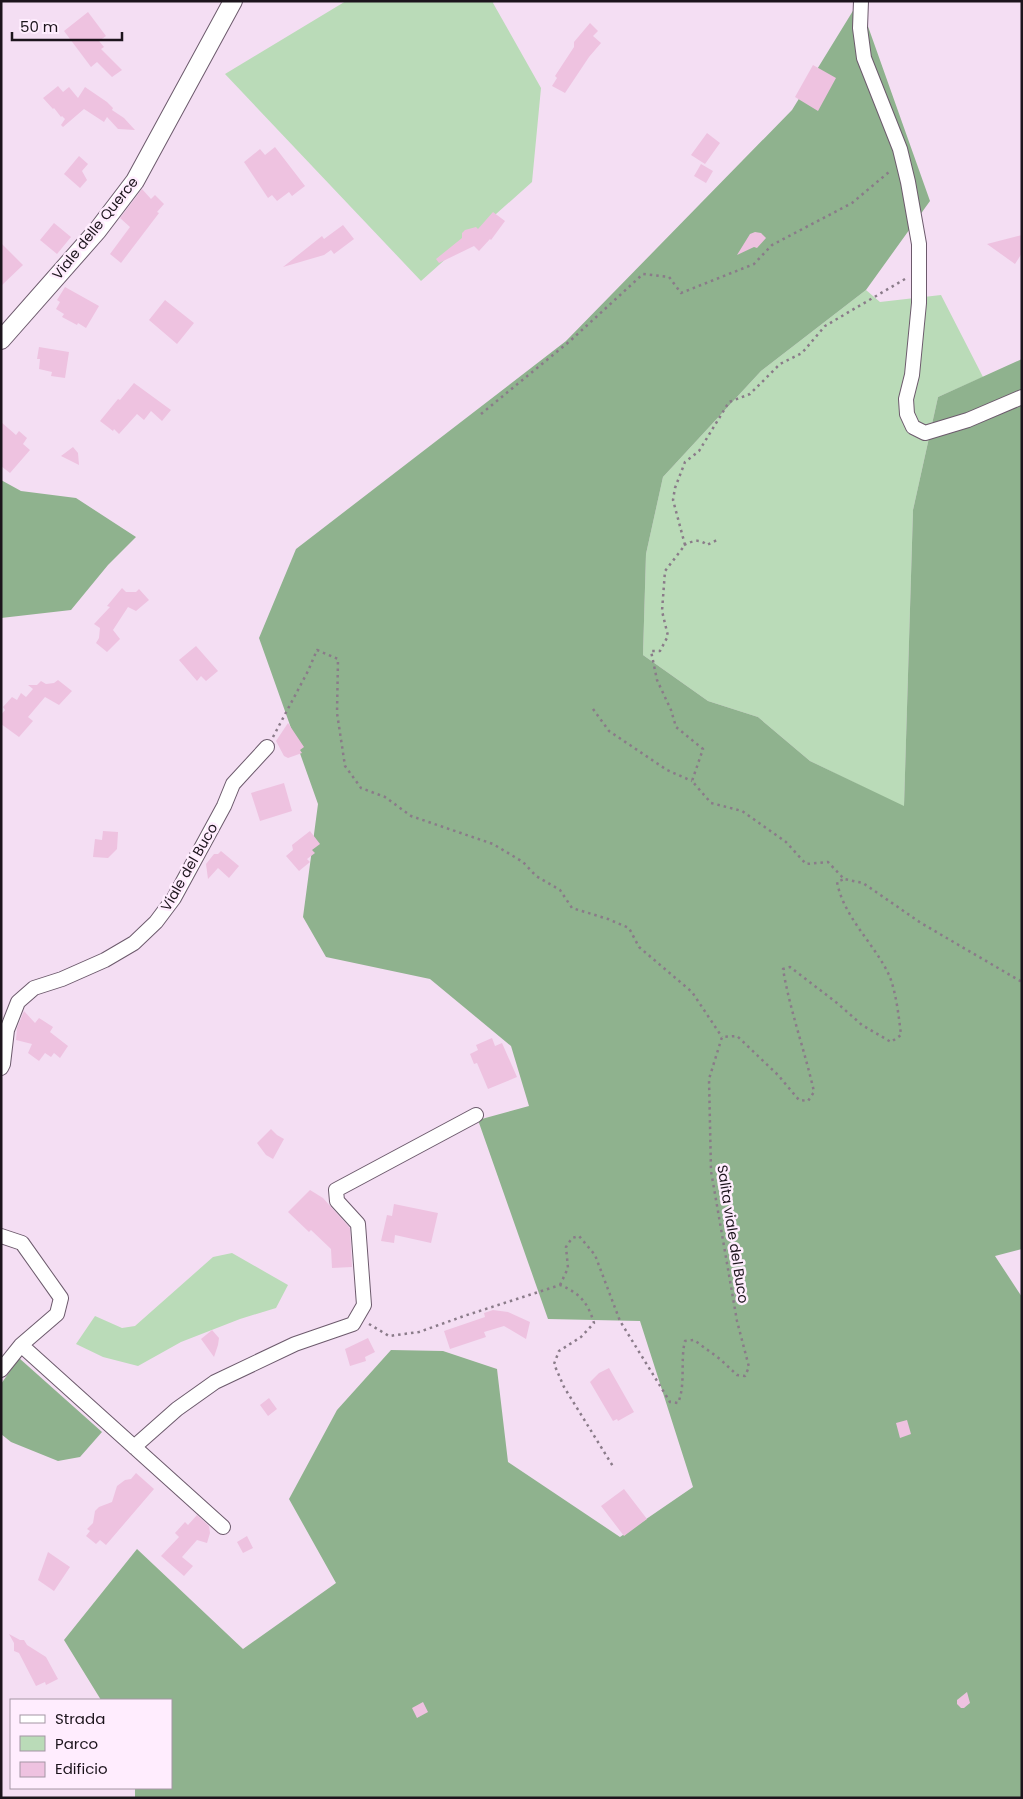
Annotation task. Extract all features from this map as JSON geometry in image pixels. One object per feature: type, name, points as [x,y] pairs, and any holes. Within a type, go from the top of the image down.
[{"type":"street","name":"Viale delle Querce","points":[[1,340],[96,230],[135,181],[233,1]]},
{"type":"street","points":[[861,1],[860,28],[864,58],[900,150],[908,182],[919,244],[919,302],[912,375],[906,399],[907,414],[913,427],[925,433],[968,420],[1022,397]]},
{"type":"street","name":"Viale del Buco","points":[[1,1068],[7,1030],[18,1002],[34,988],[62,979],[105,960],[134,943],[156,922],[174,898],[224,806],[233,784],[267,747]]},
{"type":"street","points":[[134,1447],[177,1408],[215,1382],[295,1344],[353,1324],[364,1305],[358,1224],[337,1201],[336,1190],[476,1115]]},
{"type":"street","points":[[1,1236],[22,1243],[61,1298],[57,1314],[21,1345],[1,1370]]},
{"type":"street","points":[[21,1345],[223,1527]]},
{"type":"path","points":[[481,414],[570,341],[643,274],[669,277],[681,293],[754,264],[772,245],[852,203],[889,172],[908,182]]},
{"type":"path","points":[[684,546],[673,500],[675,488],[685,462],[699,451],[729,402],[750,394],[780,364],[802,353],[825,326],[919,270]]},
{"type":"path","points":[[692,781],[703,749],[676,727],[658,680],[651,651],[660,651],[668,636],[662,611],[665,571],[684,546],[695,540],[702,541],[707,546],[717,540]]},
{"type":"path","points":[[267,747],[308,671],[317,650],[338,659],[337,713],[346,766],[361,788],[385,797],[411,816],[493,844],[523,862],[536,876],[560,890],[572,908],[608,918],[630,928],[640,947],[692,992],[722,1037],[737,1036],[778,1075],[799,1100],[808,1101],[814,1092],[806,1057],[792,1012],[783,969],[790,967],[836,1002],[862,1025],[891,1042],[901,1035],[899,1015],[889,976],[850,915],[839,894],[837,882],[844,879],[863,882],[921,923],[1022,982]]},
{"type":"path","points":[[593,708],[609,731],[668,770],[692,781],[711,803],[742,811],[786,842],[806,864],[828,862],[844,879]]},
{"type":"path","name":"Salita viale del Buco","points":[[560,1285],[568,1268],[566,1247],[572,1238],[580,1236],[595,1255],[620,1321],[670,1402],[678,1403],[681,1396],[682,1353],[685,1341],[694,1340],[720,1359],[737,1375],[745,1376],[749,1367],[737,1321],[711,1171],[709,1079],[722,1037]]},
{"type":"path","points":[[357,1317],[389,1336],[420,1332],[560,1285],[574,1290],[590,1308],[594,1324],[580,1337],[559,1351],[554,1364],[564,1387],[614,1468]]},
{"type":"green space","points":[[346,1],[494,1],[493,3],[541,88],[532,182],[421,281],[225,74]]},
{"type":"green space","points":[[859,1],[930,201],[866,290],[761,371],[663,477],[646,554],[643,655],[708,701],[758,717],[810,761],[904,806],[913,510],[938,397],[1022,359],[1022,1249],[995,1256],[1022,1297],[1022,1798],[135,1798],[135,1789],[172,1789],[172,1699],[100,1699],[64,1640],[137,1549],[243,1649],[336,1583],[289,1499],[337,1410],[391,1350],[443,1351],[497,1369],[508,1462],[620,1537],[693,1487],[640,1321],[548,1319],[478,1120],[529,1106],[511,1046],[430,979],[326,957],[303,917],[318,804],[259,638],[296,549],[566,341],[792,110]]},
{"type":"green space","points":[[866,290],[880,302],[941,295],[983,377],[938,397],[913,510],[904,807],[810,761],[758,717],[708,701],[643,655],[646,554],[663,477],[761,371]]},
{"type":"green space","points":[[1,480],[21,491],[76,498],[136,537],[108,565],[71,610],[1,618]]},
{"type":"green space","points":[[232,1253],[288,1285],[276,1308],[240,1319],[181,1342],[138,1366],[103,1357],[76,1344],[95,1316],[122,1328],[135,1326],[213,1257]]},
{"type":"green space","points":[[19,1358],[102,1432],[80,1457],[58,1461],[11,1442],[1,1434],[1,1384]]},
{"type":"building","points":[[88,12],[106,36],[99,41],[104,47],[101,49],[122,70],[112,77],[97,62],[91,67],[64,31]]},
{"type":"building","points":[[590,23],[598,31],[593,36],[601,43],[589,57],[565,93],[552,86],[557,78],[555,76],[574,47],[574,42]]},
{"type":"building","points":[[813,65],[836,78],[818,111],[795,97]]},
{"type":"building","points":[[58,86],[63,92],[69,87],[78,98],[85,87],[107,102],[113,108],[112,110],[124,118],[135,130],[118,129],[107,117],[104,122],[84,109],[63,127],[61,125],[65,119],[43,98]]},
{"type":"building","points":[[707,133],[720,143],[705,164],[691,155]]},
{"type":"building","points":[[275,147],[305,186],[292,196],[289,192],[277,201],[272,195],[268,198],[244,162],[260,149],[265,155]]},
{"type":"building","points":[[79,156],[88,164],[82,171],[87,180],[80,188],[64,174]]},
{"type":"building","points":[[701,164],[713,171],[706,183],[694,176]]},
{"type":"building","points":[[142,189],[151,199],[155,195],[164,204],[121,263],[110,254],[130,227],[120,218]]},
{"type":"building","points":[[493,212],[505,221],[491,240],[479,251],[474,246],[439,263],[436,259],[462,238],[462,233],[465,230],[476,227],[478,229]]},
{"type":"building","points":[[54,223],[71,237],[57,254],[40,240]]},
{"type":"building","points":[[343,225],[354,239],[334,254],[331,250],[324,255],[283,267],[322,236],[324,239]]},
{"type":"building","points":[[755,232],[761,233],[766,238],[757,248],[754,247],[737,255],[750,234]]},
{"type":"building","points":[[1022,235],[1022,253],[1015,264],[987,244]]},
{"type":"building","points":[[1,243],[23,265],[1,286]]},
{"type":"building","points":[[65,287],[99,306],[86,328],[62,317],[64,314],[56,309],[60,302],[57,300]]},
{"type":"building","points":[[165,300],[194,323],[177,344],[149,320]]},
{"type":"building","points":[[39,347],[69,352],[65,378],[51,376],[52,372],[39,369],[40,359],[37,359]]},
{"type":"building","points":[[134,383],[171,410],[162,421],[151,411],[144,420],[137,414],[119,434],[100,421]]},
{"type":"building","points":[[1,422],[16,435],[19,431],[27,438],[23,444],[30,450],[10,473],[1,466]]},
{"type":"building","points":[[73,447],[78,453],[79,465],[61,456]]},
{"type":"building","points":[[122,588],[126,592],[136,592],[139,589],[149,600],[136,611],[128,607],[113,630],[120,639],[107,652],[96,643],[99,638],[100,628],[94,624],[110,607],[107,606]]},
{"type":"building","points":[[196,646],[218,671],[206,681],[201,676],[197,681],[179,660]]},
{"type":"building","points":[[58,680],[72,691],[59,705],[45,697],[28,717],[33,721],[19,737],[1,724],[1,715],[5,710],[3,707],[12,697],[17,700],[21,693],[26,697],[33,689],[28,685],[37,685],[41,681],[46,684],[54,683]]},
{"type":"building","points":[[288,723],[304,747],[300,750],[302,753],[288,758],[284,756],[276,741]]},
{"type":"building","points":[[284,783],[292,811],[260,821],[251,793]]},
{"type":"building","points":[[103,831],[118,832],[117,849],[108,858],[93,857],[95,839],[102,840]]},
{"type":"building","points":[[310,831],[320,844],[312,850],[315,853],[307,859],[310,862],[299,871],[286,856],[293,850],[292,845]]},
{"type":"building","points":[[221,851],[239,866],[229,878],[218,868],[208,879],[206,864],[214,854],[218,854]]},
{"type":"building","points":[[24,1011],[35,1023],[39,1018],[53,1027],[50,1032],[68,1046],[60,1058],[54,1053],[51,1057],[45,1053],[39,1061],[28,1053],[32,1044],[16,1040],[17,1028]]},
{"type":"building","points":[[492,1038],[495,1046],[502,1043],[517,1077],[488,1089],[477,1063],[474,1064],[470,1054],[478,1050],[476,1045]]},
{"type":"building","points":[[271,1129],[284,1139],[273,1159],[266,1155],[257,1143]]},
{"type":"building","points":[[310,1190],[323,1198],[350,1228],[352,1267],[332,1268],[331,1249],[288,1212]]},
{"type":"building","points":[[394,1204],[438,1213],[431,1243],[395,1235],[394,1243],[381,1241],[387,1215],[392,1216]]},
{"type":"building","points":[[493,1310],[508,1312],[530,1322],[526,1339],[504,1326],[484,1332],[486,1337],[450,1349],[444,1331],[485,1317],[484,1313]]},
{"type":"building","points":[[212,1330],[219,1338],[214,1357],[201,1339]]},
{"type":"building","points":[[368,1338],[375,1352],[365,1357],[366,1361],[350,1366],[345,1349]]},
{"type":"building","points":[[609,1368],[634,1412],[618,1421],[617,1419],[613,1421],[590,1382],[599,1373]]},
{"type":"building","points":[[269,1398],[277,1409],[268,1416],[260,1405]]},
{"type":"building","points":[[907,1420],[911,1434],[900,1438],[896,1423]]},
{"type":"building","points":[[136,1473],[154,1489],[106,1545],[100,1540],[96,1544],[86,1536],[90,1531],[87,1529],[93,1523],[95,1511],[99,1507],[112,1502],[117,1486],[125,1480],[131,1479]]},
{"type":"building","points":[[624,1489],[647,1519],[624,1536],[601,1506]]},
{"type":"building","points":[[197,1515],[209,1526],[210,1533],[207,1543],[197,1540],[182,1557],[193,1566],[184,1576],[161,1556],[179,1537],[175,1533],[185,1522],[188,1525]]},
{"type":"building","points":[[247,1536],[253,1548],[243,1553],[237,1542]]},
{"type":"building","points":[[48,1552],[70,1567],[54,1591],[38,1580]]},
{"type":"building","points":[[9,1634],[24,1640],[27,1645],[46,1657],[58,1679],[46,1685],[45,1682],[36,1686],[19,1653],[14,1651],[14,1643]]},
{"type":"building","points":[[967,1692],[970,1703],[961,1708],[957,1704],[957,1700]]},
{"type":"building","points":[[423,1702],[428,1712],[417,1718],[412,1708]]}]
